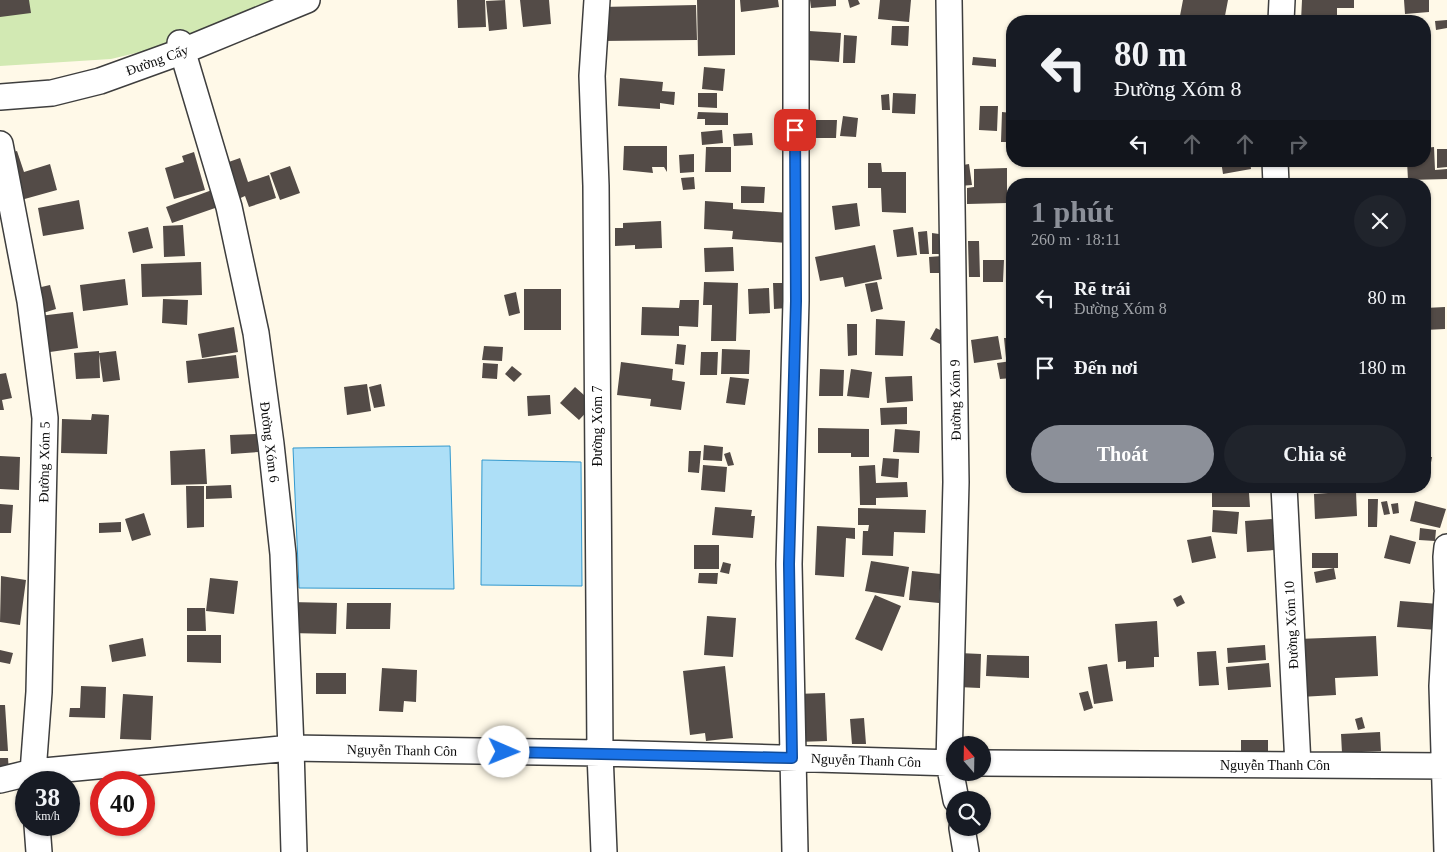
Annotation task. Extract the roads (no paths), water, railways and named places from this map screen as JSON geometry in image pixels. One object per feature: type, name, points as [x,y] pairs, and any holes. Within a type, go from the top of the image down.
[{"type":"street","name":"Đường Cấy","points":[[0,98],[52,93],[100,80],[181,47],[307,0]]},
{"type":"street","name":"Đường Xóm 7","points":[[597,0],[592,76],[596,196],[600,753],[604,852]]},
{"type":"street","points":[[795,852],[789,564],[796,301],[796,0]]},
{"type":"street","name":"Đường Xóm 9","points":[[949,0],[956,482],[952,736]]},
{"type":"street","points":[[1281,15],[1282,0]]},
{"type":"street","name":"Đường Xóm 6","points":[[181,47],[229,207],[256,333],[283,554],[294,852]]},
{"type":"street","name":"Đường Xóm 5","points":[[0,144],[30,300],[45,418],[39,692],[33,771]]},
{"type":"street","name":"Đường Xóm 10","points":[[1284,493],[1298,764]]},
{"type":"street","points":[[1447,547],[1447,588]]},
{"type":"street","points":[[1447,594],[1442,686],[1447,852]]},
{"type":"street","name":"Nguyễn Thanh Côn","points":[[80,772],[291,748],[600,753],[946,763]]},
{"type":"street","name":"Nguyễn Thanh Côn","points":[[991,763],[1445,766]]},
{"type":"street","name":"Nguyễn Thanh Côn","points":[[0,780],[15,779]]},
{"type":"street","points":[[38,836],[39,852]]},
{"type":"street","points":[[963,836],[966,852]]},
{"type":"water","points":[[450,446],[454,589],[299,588],[293,448]]},
{"type":"water","points":[[482,460],[581,462],[582,586],[481,585]]}]
